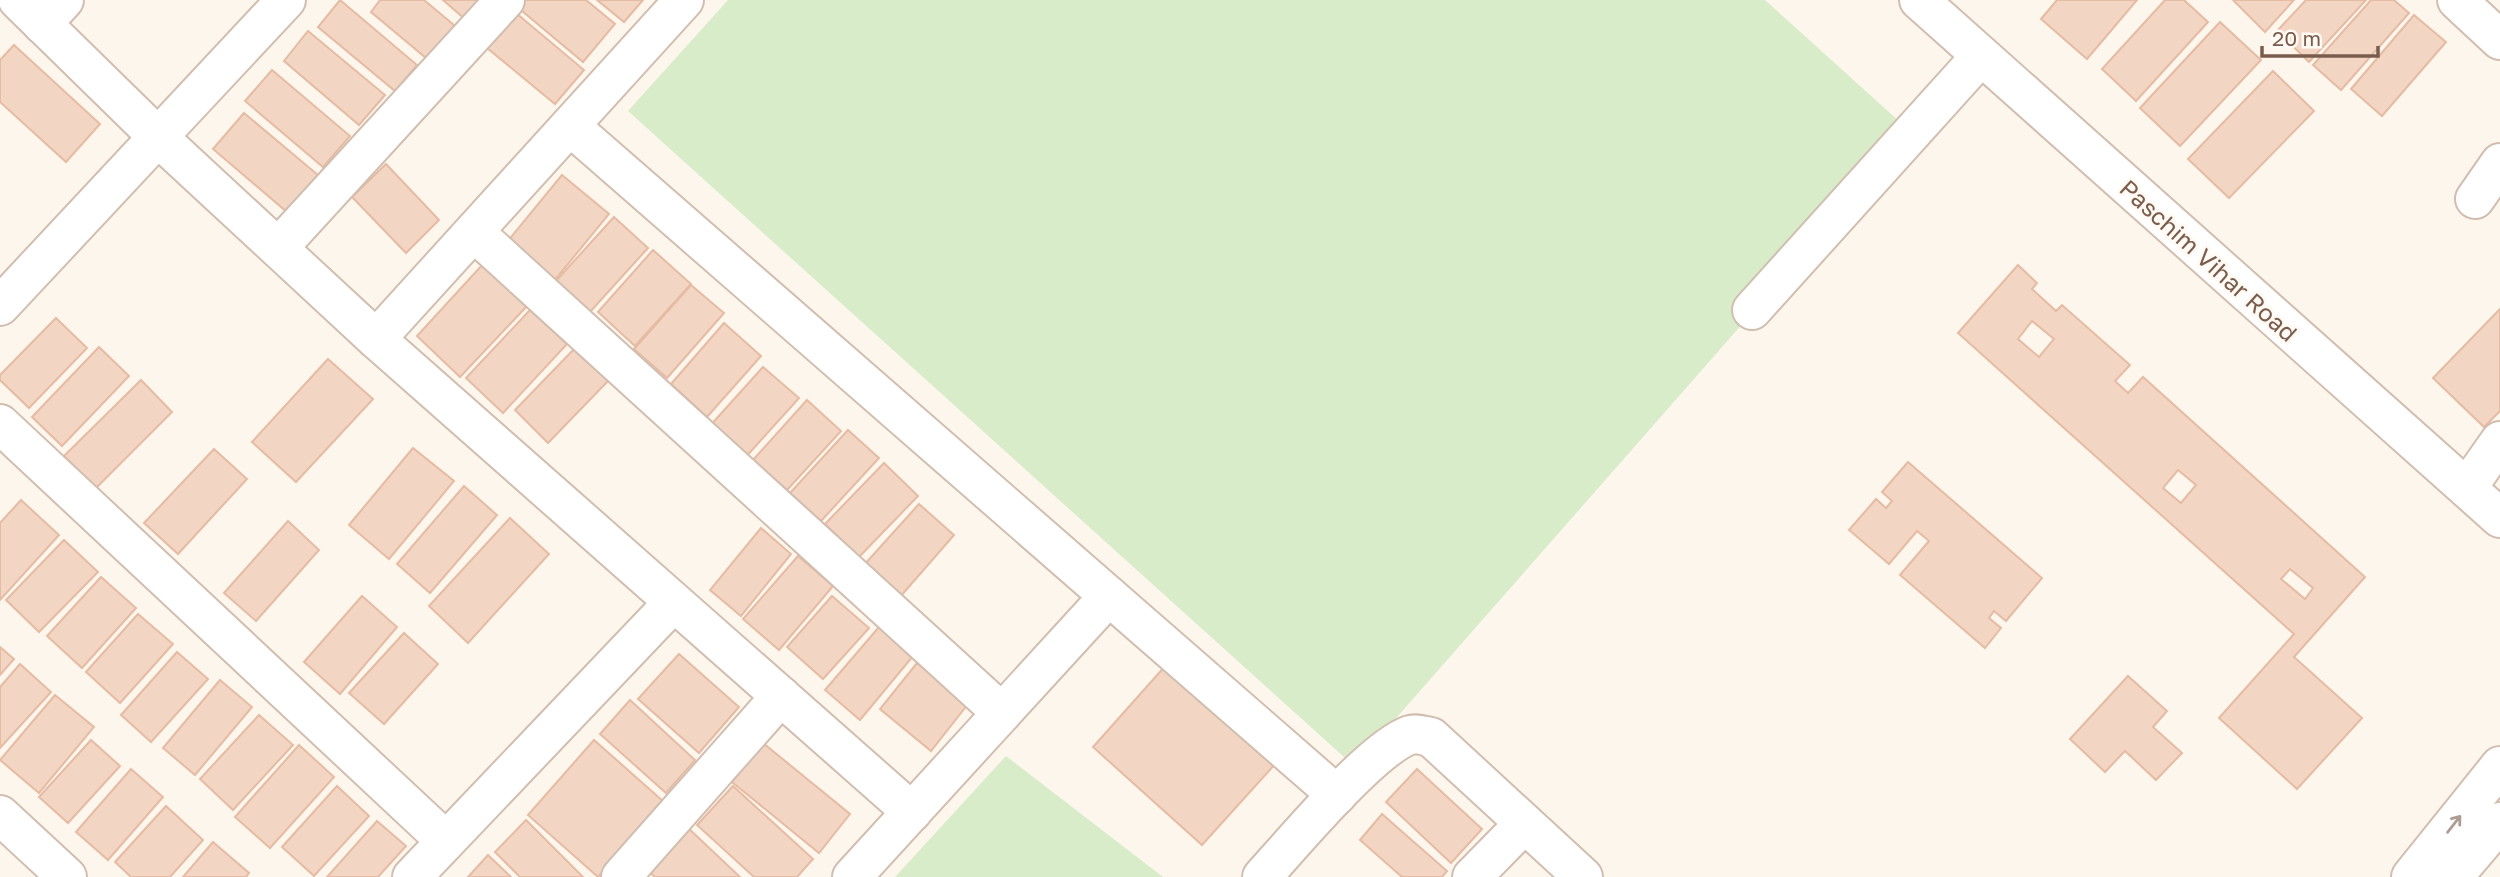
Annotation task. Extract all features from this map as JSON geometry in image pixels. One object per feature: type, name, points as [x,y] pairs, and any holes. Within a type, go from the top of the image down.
[{"type":"street","points":[[0,306],[286,0]]},
{"type":"street","points":[[278,248],[505,0]]},
{"type":"street","points":[[376,339],[684,0]]},
{"type":"street","name":"Paschim Vihar Road","points":[[1919,0],[2500,518]]},
{"type":"street","points":[[2457,0],[2500,40]]},
{"type":"street","points":[[0,17],[35,6],[159,138],[376,339],[912,812]]},
{"type":"street","points":[[1752,310],[1980,55]]},
{"type":"street","points":[[570,126],[1337,795]]},
{"type":"street","points":[[2475,199],[2500,163]]},
{"type":"street","points":[[474,232],[1002,713]]},
{"type":"street","points":[[0,424],[446,841]]},
{"type":"street","points":[[2467,488],[2500,442]]},
{"type":"street","points":[[852,877],[1109,596]]},
{"type":"street","points":[[412,877],[673,603]]},
{"type":"street","points":[[621,877],[781,696]]},
{"type":"street","points":[[1262,877],[1337,795],[1392,744],[1412,734],[1431,737],[1583,877]]},
{"type":"street","points":[[2428,875],[2500,766]]},
{"type":"street","points":[[0,815],[67,877]]},
{"type":"street","points":[[2428,875],[2500,822]]},
{"type":"street","points":[[1472,877],[1524,824]]},
{"type":"green space","points":[[728,0],[1765,0],[1911,132],[1354,766],[628,111]]},
{"type":"green space","points":[[1006,756],[1163,877],[895,877]]},
{"type":"building","points":[[340,0],[417,65],[395,91],[318,27]]},
{"type":"building","points":[[380,0],[424,0],[460,30],[432,63],[371,12]]},
{"type":"building","points":[[443,0],[483,0],[466,20]]},
{"type":"building","points":[[519,0],[586,0],[615,24],[583,62],[515,5]]},
{"type":"building","points":[[597,0],[643,0],[624,22]]},
{"type":"building","points":[[2057,0],[2137,0],[2087,59],[2041,19]]},
{"type":"building","points":[[2165,0],[2184,0],[2208,22],[2136,101],[2102,69]]},
{"type":"building","points":[[2233,0],[2294,0],[2265,32]]},
{"type":"building","points":[[2306,0],[2366,0],[2309,62],[2277,31]]},
{"type":"building","points":[[2371,0],[2394,0],[2409,13],[2341,90],[2313,65]]},
{"type":"building","points":[[510,8],[584,70],[555,104],[481,43]]},
{"type":"building","points":[[2414,15],[2446,42],[2382,116],[2351,89]]},
{"type":"building","points":[[2220,22],[2261,60],[2180,146],[2140,108]]},
{"type":"building","points":[[308,31],[385,95],[359,125],[284,61]]},
{"type":"building","points":[[14,45],[100,124],[66,162],[0,102],[0,60]]},
{"type":"building","points":[[272,70],[350,136],[323,167],[245,101]]},
{"type":"building","points":[[2273,71],[2314,111],[2229,198],[2188,159]]},
{"type":"building","points":[[244,113],[318,175],[287,212],[213,149]]},
{"type":"building","points":[[386,164],[439,220],[406,253],[352,197]]},
{"type":"building","points":[[562,175],[609,214],[554,281],[507,242]]},
{"type":"building","points":[[614,217],[648,248],[589,313],[555,282]]},
{"type":"building","points":[[653,250],[691,284],[635,346],[598,312]]},
{"type":"building","points":[[484,263],[528,305],[460,377],[417,336]]},
{"type":"building","points":[[2018,265],[2037,283],[2032,289],[2056,311],[2062,305],[2130,365],[2115,381],[2128,393],[2143,377],[2365,577],[2294,657],[2362,718],[2297,789],[2219,718],[2294,634],[1958,333]],"holes":[[[2032,321],[2054,339],[2039,357],[2018,339]],[[2178,470],[2196,485],[2181,503],[2163,488]],[[2290,569],[2313,588],[2305,599],[2281,579]]]},
{"type":"building","points":[[691,285],[724,313],[667,378],[634,349]]},
{"type":"building","points":[[2500,309],[2500,411],[2484,427],[2433,378]]},
{"type":"building","points":[[530,310],[567,344],[503,413],[466,378]]},
{"type":"building","points":[[56,318],[87,348],[29,408],[0,380],[0,375]]},
{"type":"building","points":[[724,323],[761,356],[707,417],[671,384]]},
{"type":"building","points":[[577,346],[610,379],[548,443],[515,410]]},
{"type":"building","points":[[99,347],[129,376],[62,446],[32,417]]},
{"type":"building","points":[[328,359],[373,399],[296,482],[252,442]]},
{"type":"building","points":[[763,367],[799,398],[743,460],[708,428]]},
{"type":"building","points":[[141,380],[172,412],[96,488],[64,456]]},
{"type":"building","points":[[807,400],[841,431],[787,490],[753,460]]},
{"type":"building","points":[[848,430],[879,458],[821,521],[790,493]]},
{"type":"building","points":[[413,448],[454,481],[389,559],[349,525]]},
{"type":"building","points":[[214,449],[247,479],[178,554],[144,523]]},
{"type":"building","points":[[1908,462],[2042,578],[2006,621],[1994,611],[1989,618],[2001,628],[1985,648],[1900,575],[1929,541],[1917,531],[1889,564],[1849,530],[1876,499],[1886,508],[1892,501],[1882,492]]},
{"type":"building","points":[[884,463],[918,496],[859,557],[825,524]]},
{"type":"building","points":[[464,486],[497,515],[430,593],[397,564]]},
{"type":"building","points":[[21,500],[59,535],[0,600],[0,523]]},
{"type":"building","points":[[919,504],[954,535],[900,597],[864,565]]},
{"type":"building","points":[[510,518],[549,554],[468,643],[429,606]]},
{"type":"building","points":[[288,521],[319,550],[256,621],[224,593]]},
{"type":"building","points":[[761,528],[791,554],[741,616],[710,590]]},
{"type":"building","points":[[64,540],[98,572],[39,632],[6,600]]},
{"type":"building","points":[[798,556],[833,586],[779,650],[743,619]]},
{"type":"building","points":[[101,577],[136,608],[82,668],[47,636]]},
{"type":"building","points":[[362,596],[397,627],[340,694],[304,662]]},
{"type":"building","points":[[832,596],[869,628],[823,679],[787,647]]},
{"type":"building","points":[[138,614],[173,644],[120,703],[86,672]]},
{"type":"building","points":[[879,627],[913,656],[860,720],[825,690]]},
{"type":"building","points":[[404,633],[438,664],[384,724],[349,693]]},
{"type":"building","points":[[0,647],[14,659],[0,675]]},
{"type":"building","points":[[177,652],[208,679],[151,742],[121,715]]},
{"type":"building","points":[[679,654],[739,707],[699,753],[638,699]]},
{"type":"building","points":[[917,663],[968,704],[931,751],[880,709]]},
{"type":"building","points":[[20,664],[51,692],[0,748],[0,687]]},
{"type":"building","points":[[1167,664],[1276,763],[1202,845],[1093,747]]},
{"type":"building","points":[[2128,676],[2167,711],[2153,727],[2182,753],[2156,780],[2125,751],[2105,772],[2070,739]]},
{"type":"building","points":[[220,680],[252,707],[195,775],[163,748]]},
{"type":"building","points":[[55,695],[94,727],[39,793],[0,760]]},
{"type":"building","points":[[630,700],[695,760],[666,793],[600,734]]},
{"type":"building","points":[[259,715],[293,745],[233,810],[200,779]]},
{"type":"building","points":[[91,740],[120,766],[68,823],[39,797]]},
{"type":"building","points":[[594,740],[664,802],[598,877],[528,815]]},
{"type":"building","points":[[763,743],[850,814],[819,853],[732,782]]},
{"type":"building","points":[[299,745],[334,777],[270,848],[235,817]]},
{"type":"building","points":[[131,769],[163,797],[108,860],[76,832]]},
{"type":"building","points":[[1417,769],[1482,829],[1451,863],[1386,802]]},
{"type":"building","points":[[337,786],[369,816],[314,876],[282,847]]},
{"type":"building","points":[[733,786],[813,859],[797,877],[754,877],[697,825]]},
{"type":"building","points":[[166,806],[203,840],[170,877],[131,877],[115,862]]},
{"type":"building","points":[[1382,814],[1447,871],[1442,877],[1402,877],[1360,840]]},
{"type":"building","points":[[526,820],[583,877],[520,877],[495,852]]},
{"type":"building","points":[[377,821],[406,846],[378,877],[327,877]]},
{"type":"building","points":[[686,826],[740,877],[655,877],[646,869]]},
{"type":"building","points":[[213,842],[249,873],[246,877],[183,877]]},
{"type":"building","points":[[488,855],[511,877],[468,877]]}]
